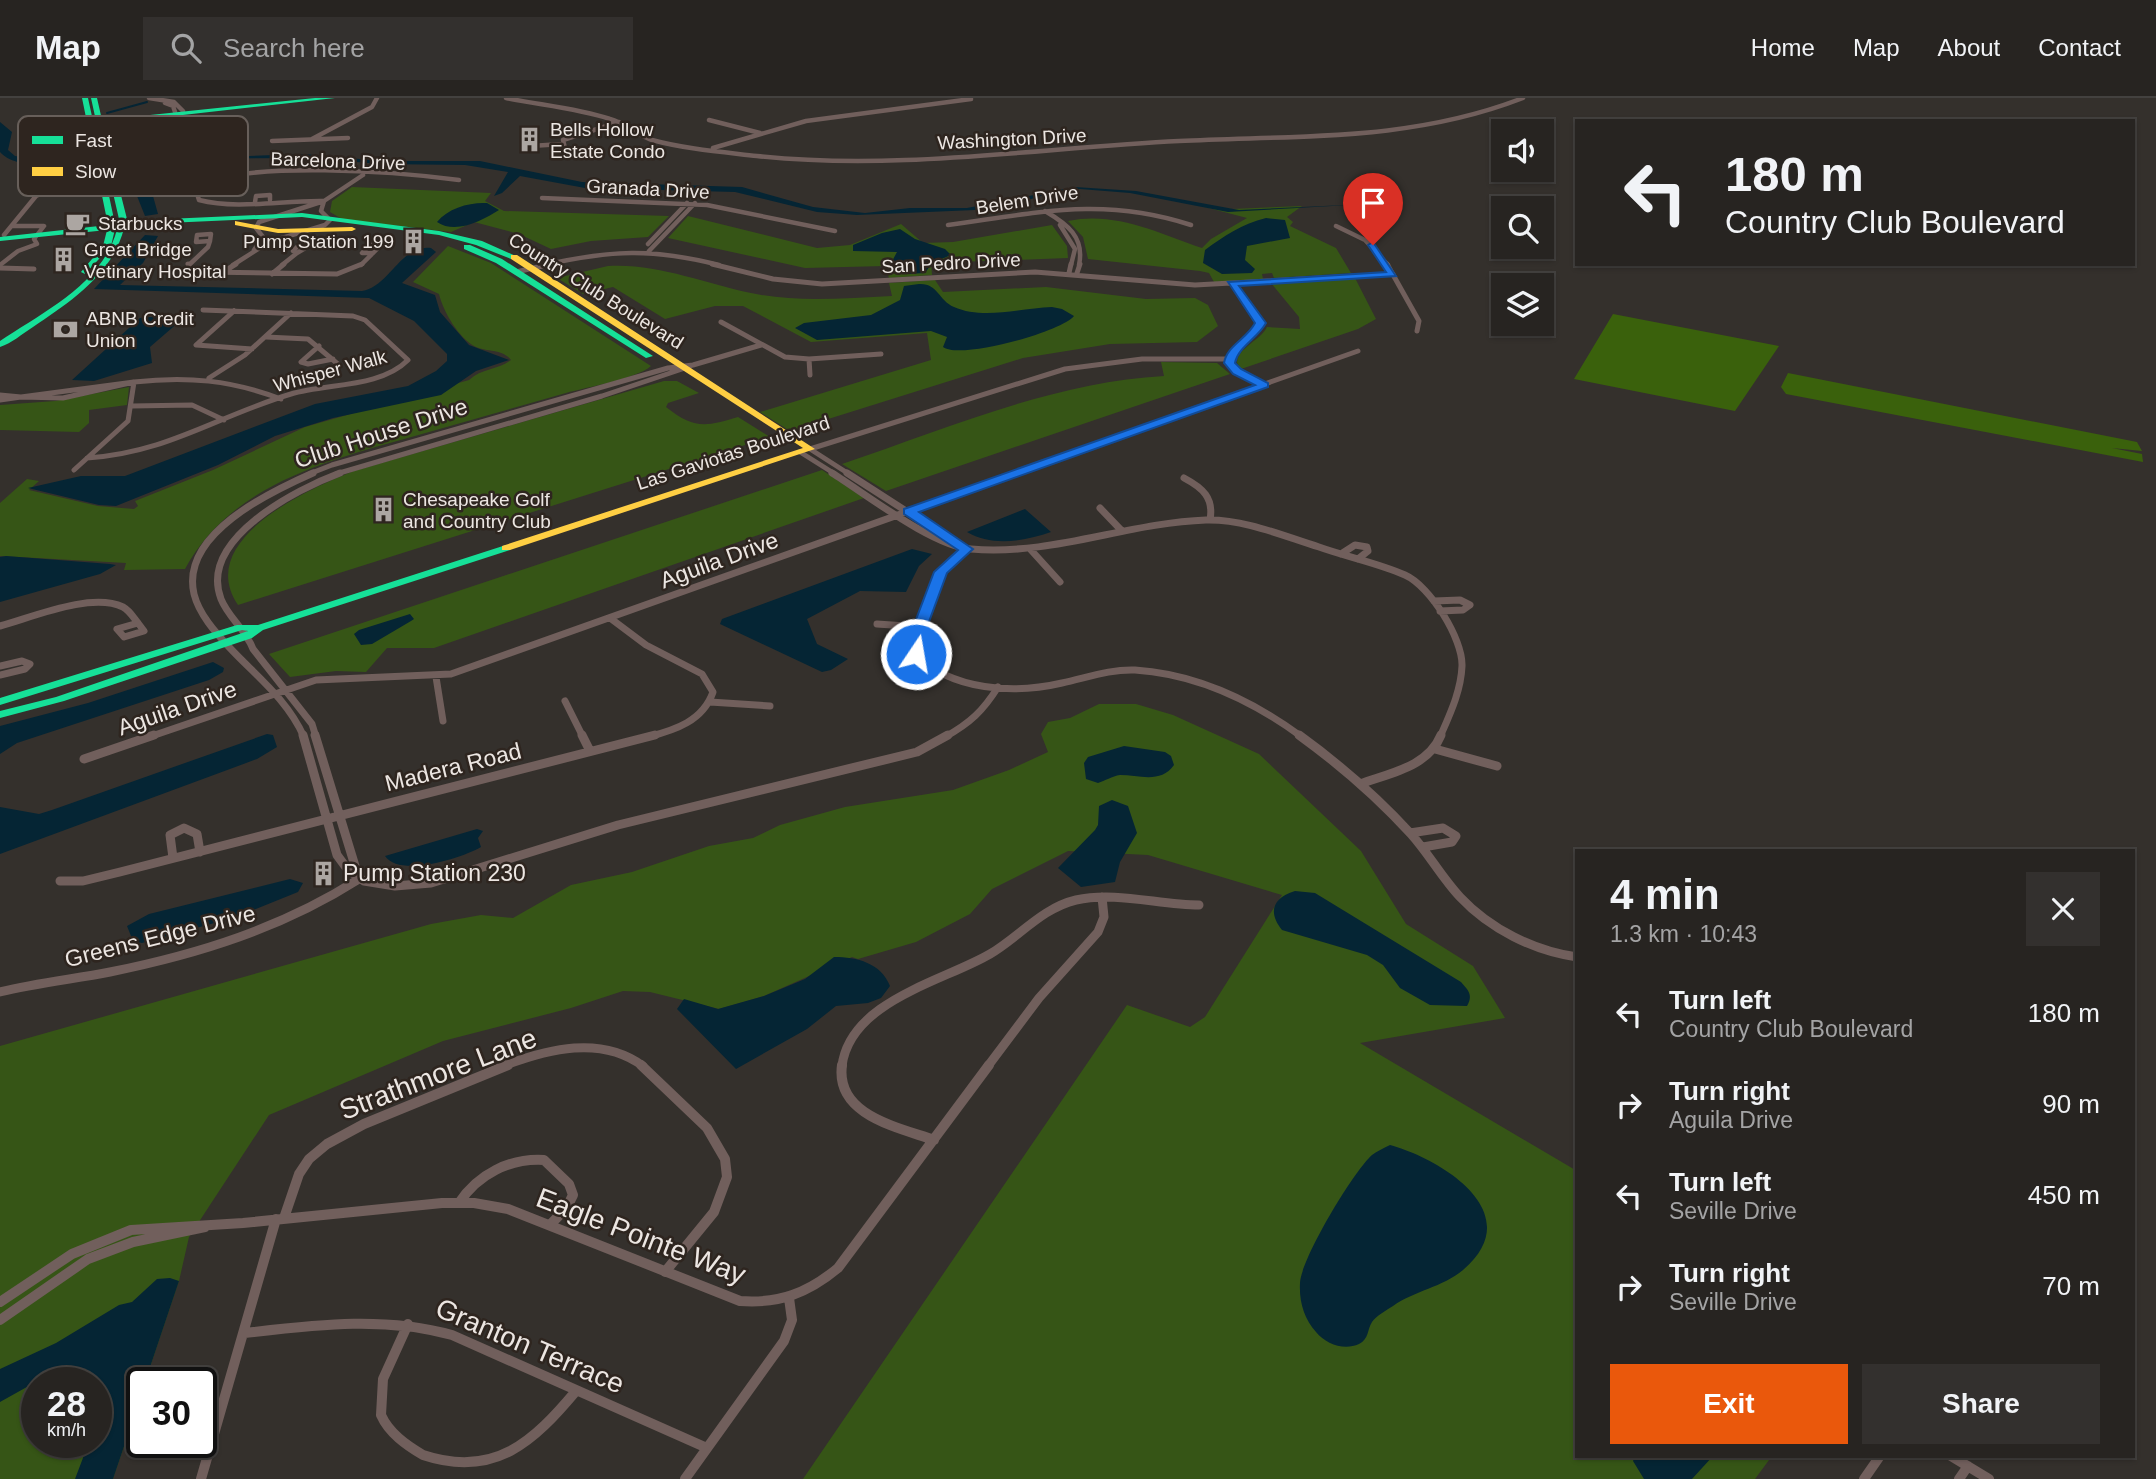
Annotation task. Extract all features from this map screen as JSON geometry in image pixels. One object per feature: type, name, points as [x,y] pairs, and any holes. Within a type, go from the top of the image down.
[{"type":"street","points":[[85,98],[93,116]]},
{"type":"street","points":[[94,98],[95,116]]},
{"type":"street","points":[[142,98],[167,104],[179,111]]},
{"type":"street","points":[[149,98],[174,102],[179,111]]},
{"type":"street","points":[[137,116],[331,98]]},
{"type":"street","points":[[312,139],[372,107],[377,98]]},
{"type":"street","name":"Washington Drive","points":[[506,98],[620,123],[654,140],[758,156],[874,160],[1059,151],[1179,141],[1315,137],[1443,124],[1484,114],[1523,98]]},
{"type":"street","points":[[527,102],[543,98]]},
{"type":"street","points":[[710,149],[819,119],[971,99]]},
{"type":"street","points":[[709,120],[762,133]]},
{"type":"street","points":[[562,144],[567,138],[578,133],[620,123]]},
{"type":"street","points":[[272,141],[348,138]]},
{"type":"street","points":[[531,146],[562,144],[586,155]]},
{"type":"street","name":"Barcelona Drive","points":[[248,174],[458,180]]},
{"type":"street","points":[[254,250],[263,237],[256,228],[259,222],[324,201],[363,175]]},
{"type":"street","name":"Barcelona Drive","points":[[198,196],[200,202],[218,205],[255,201],[256,196],[261,194],[270,194],[270,200],[324,201]]},
{"type":"street","points":[[1,239],[35,196]]},
{"type":"street","points":[[0,345],[104,266],[120,243],[111,196]]},
{"type":"street","name":"Granada Drive","points":[[542,198],[695,203],[835,231]]},
{"type":"street","points":[[223,272],[254,250],[280,238],[315,230],[329,222],[329,218],[321,211],[324,201]]},
{"type":"street","points":[[642,251],[687,203]]},
{"type":"street","points":[[649,251],[695,203]]},
{"type":"street","name":"Belem Drive","points":[[948,226],[1087,205],[1123,206],[1191,225]]},
{"type":"street","points":[[1043,211],[1062,227],[1073,244],[1075,258],[1069,273]]},
{"type":"street","points":[[1043,211],[1065,223],[1078,238],[1083,254],[1077,273]]},
{"type":"street","name":"Country Club Boulevard","points":[[1,239],[273,216],[329,218],[452,235],[502,251],[900,515],[930,534],[955,545],[995,552],[1031,550],[1171,522],[1210,520],[1254,526],[1407,576],[1431,594],[1458,647],[1462,665],[1456,699],[1435,749]]},
{"type":"street","name":"Country Club Boulevard","points":[[117,228],[222,222],[278,231],[363,230],[429,238],[479,252],[680,368]]},
{"type":"street","points":[[0,266],[18,251],[37,244],[35,237],[43,225],[12,226]]},
{"type":"street","points":[[1336,226],[1350,230],[1377,247],[1419,321],[1418,331]]},
{"type":"street","points":[[0,335],[86,271],[103,253],[117,228]]},
{"type":"street","points":[[209,241],[188,267],[200,271],[337,274],[356,268],[373,253]]},
{"type":"street","name":"San Pedro Drive","points":[[516,272],[588,255],[649,251],[773,279],[807,283],[1077,273],[1165,284],[1232,284],[1393,274]]},
{"type":"street","points":[[272,274],[297,253]]},
{"type":"street","points":[[0,266],[34,269]]},
{"type":"street","points":[[1232,284],[1261,323],[1255,334],[1228,359],[1237,372],[1264,385]]},
{"type":"street","name":"Whisper Walk","points":[[88,458],[139,455],[309,389],[396,370],[408,360],[391,342],[360,318],[203,310]]},
{"type":"street","points":[[234,311],[196,345],[253,349]]},
{"type":"street","points":[[209,378],[253,349],[291,313]]},
{"type":"street","points":[[722,322],[785,357],[809,359],[881,354]]},
{"type":"street","points":[[266,337],[308,339],[339,365]]},
{"type":"street","points":[[680,368],[761,345]]},
{"type":"street","points":[[319,346],[301,362],[333,359]]},
{"type":"street","name":"Aguila Drive","points":[[84,759],[328,677],[436,677],[610,618],[1358,351]]},
{"type":"street","points":[[809,359],[810,375]]},
{"type":"street","name":"Las Gaviotas Boulevard","points":[[0,715],[61,699],[249,630],[1065,369],[1142,359],[1228,359]]},
{"type":"street","name":"Club House Drive","points":[[359,879],[337,855],[296,721],[222,639],[195,601],[192,586],[201,555],[228,522],[271,492],[332,465],[680,368]]},
{"type":"street","name":"Club House Drive","points":[[359,879],[313,724],[253,649],[249,630],[225,607],[217,582],[223,555],[250,523],[285,498],[353,467],[680,368]]},
{"type":"street","points":[[0,395],[57,398],[134,382],[209,378],[244,384],[281,399]]},
{"type":"street","points":[[74,470],[128,421],[134,382]]},
{"type":"street","points":[[0,400],[21,397]]},
{"type":"street","points":[[132,406],[186,404],[224,420]]},
{"type":"street","name":"Country Club Boulevard","points":[[805,450],[909,512],[955,545]]},
{"type":"street","points":[[1184,478],[1209,496],[1213,510],[1210,520]]},
{"type":"street","points":[[1100,509],[1122,531]]},
{"type":"street","points":[[228,522],[250,523]]},
{"type":"street","points":[[1341,554],[1355,545],[1367,547],[1368,551],[1359,559]]},
{"type":"street","points":[[967,549],[941,572],[920,626],[914,646],[916,654],[929,669],[953,678],[998,687],[1053,685],[1122,670],[1164,674],[1243,700],[1319,750],[1360,784],[1423,847],[1474,910],[1546,952],[1575,957]]},
{"type":"street","points":[[1031,550],[1060,582]]},
{"type":"street","points":[[1434,601],[1460,600],[1470,605],[1463,610],[1440,611]]},
{"type":"street","points":[[0,626],[95,602],[120,604],[138,622]]},
{"type":"street","points":[[610,618],[646,645],[702,674],[712,686],[710,702],[770,706]]},
{"type":"street","points":[[877,624],[920,626]]},
{"type":"street","name":"Las Gaviotas Boulevard","points":[[0,702],[222,639]]},
{"type":"street","points":[[0,666],[22,661],[30,664],[25,668],[0,674]]},
{"type":"street","points":[[436,677],[443,721]]},
{"type":"street","points":[[359,879],[395,886],[431,883],[640,819],[894,759],[937,744],[963,728],[983,711],[998,687]]},
{"type":"street","points":[[565,701],[590,751]]},
{"type":"street","name":"Madera Road","points":[[60,881],[88,880],[675,729],[694,719],[710,702]]},
{"type":"street","points":[[1360,784],[1420,761],[1435,749],[1497,766]]},
{"type":"street","points":[[173,858],[170,835],[184,828],[197,834],[200,852]]},
{"type":"street","points":[[1410,833],[1443,828],[1453,831],[1456,836],[1452,842],[1423,847]]},
{"type":"street","name":"Greens Edge Drive","points":[[0,992],[108,972],[231,942],[288,921],[359,879]]},
{"type":"street","points":[[934,1140],[868,1114],[850,1100],[839,1075],[840,1063],[851,1042],[887,1006],[910,990],[991,954],[1046,912],[1074,901],[1122,896],[1199,905]]},
{"type":"street","name":"Eagle Pointe Way","points":[[0,1320],[88,1259],[133,1242],[211,1226],[459,1203],[498,1207],[550,1225],[740,1301],[764,1302],[789,1298],[809,1290],[838,1268],[1039,998],[1098,932],[1104,918],[1102,897]]},
{"type":"street","name":"Strathmore Lane","points":[[201,1479],[279,1218],[301,1169],[335,1138],[522,1061],[570,1049],[603,1048],[625,1054],[643,1066],[715,1137],[726,1159],[727,1181],[720,1202],[665,1272]]},
{"type":"street","points":[[459,1203],[474,1182],[520,1161],[544,1160],[569,1184],[573,1195],[567,1207],[550,1225]]},
{"type":"street","name":"Eagle Pointe Way","points":[[0,1302],[60,1259],[118,1233],[169,1223],[211,1226]]},
{"type":"street","points":[[685,1479],[784,1341],[792,1320],[789,1298]]},
{"type":"street","name":"Granton Terrace","points":[[244,1333],[360,1322],[408,1324],[452,1335],[707,1448]]},
{"type":"street","points":[[408,1324],[387,1367],[380,1394],[381,1418],[392,1433],[449,1468],[465,1472],[485,1470],[515,1457],[530,1444],[576,1391]]},
{"type":"street","points":[[1864,1479],[1879,1458]]},
{"type":"street","points":[[1954,1458],[1989,1479]]},
{"type":"street","points":[[1959,1479],[1968,1466]]},
{"type":"green space","points":[[352,187],[491,193],[485,201],[504,211],[669,216],[648,237],[591,241],[551,249],[519,234],[474,222],[451,232],[342,219],[330,212],[332,201]]},
{"type":"green space","points":[[1197,205],[1232,209],[1302,206],[1287,217],[1293,222],[1290,226],[1336,248],[1351,273],[1274,278],[1272,273],[1262,274],[1263,279],[1214,282],[1209,273],[1200,271],[1088,259],[1083,237],[1068,221],[1119,221],[1202,248],[1211,239],[1247,218]]},
{"type":"green space","points":[[688,216],[817,248],[850,245],[901,224],[923,243],[953,242],[1052,225],[1067,246],[1068,258],[931,263],[932,275],[889,278],[885,266],[805,268],[668,238]]},
{"type":"green space","name":"Chesapeake Golf and Country Club","points":[[448,246],[491,263],[651,366],[623,379],[354,453],[288,478],[229,515],[205,539],[185,569],[124,570],[126,563],[0,556],[0,503],[27,479],[39,481],[29,490],[98,506],[134,509],[138,506],[135,501],[213,470],[305,427],[469,380],[511,360],[504,354],[480,349],[470,343],[453,324],[439,294],[413,282]]},
{"type":"green space","points":[[608,266],[662,271],[751,293],[786,298],[892,296],[889,283],[935,280],[943,292],[1046,287],[1146,299],[1195,298],[1208,305],[1218,326],[1197,342],[1110,344],[1023,358],[790,431],[760,412],[931,360],[927,333],[811,342],[743,306],[715,306],[665,319],[613,287],[583,294],[557,278]]},
{"type":"green space","points":[[1355,278],[1376,319],[1358,329],[1241,369],[1237,363],[1241,353],[1267,327],[1300,329],[1299,317],[1271,283]]},
{"type":"green space","points":[[1613,314],[1779,346],[1735,411],[1574,379]]},
{"type":"green space","points":[[1161,362],[1217,363],[1230,374],[886,491],[842,464],[960,422],[1041,397],[1081,387],[1164,376]]},
{"type":"green space","points":[[1788,373],[2137,442],[2142,451],[2112,448],[2142,454],[2143,462],[1786,394],[1781,387]]},
{"type":"green space","name":"Chesapeake Golf and Country Club","points":[[664,381],[677,381],[699,393],[668,403],[666,407],[684,419],[708,424],[738,417],[770,437],[238,605],[228,581],[231,559],[243,539],[262,520],[310,490],[354,471]]},
{"type":"green space","points":[[129,387],[127,405],[89,410],[89,423],[79,432],[0,430],[0,405],[55,401]]},
{"type":"green space","name":"Chesapeake Golf and Country Club","points":[[822,470],[864,498],[434,648],[387,648],[366,672],[336,671],[290,677],[269,654]]},
{"type":"green space","points":[[1099,704],[1136,704],[1173,715],[1259,754],[1361,851],[1406,924],[1473,966],[1505,1018],[1360,1043],[1575,1170],[1575,1458],[1771,1458],[1755,1479],[803,1479],[1127,1005],[1190,1027],[1205,1017],[1282,895],[1148,855],[1068,851],[992,889],[970,914],[916,942],[858,959],[852,957],[764,996],[719,1009],[650,992],[623,991],[571,1008],[443,1041],[269,1115],[189,1237],[179,1281],[150,1367],[126,1367],[126,1440],[113,1479],[0,1479],[0,1046],[431,924],[481,915],[513,918],[571,885],[632,872],[709,846],[753,838],[780,825],[845,807],[953,790],[1009,770],[1048,752],[1041,734],[1048,722],[1070,718]]},
{"type":"water","points":[[0,122],[12,132],[8,150],[18,156],[18,162],[0,152]]},
{"type":"water","points":[[304,154],[382,161],[480,161],[582,182],[742,187],[813,207],[865,213],[910,208],[967,208],[1075,187],[1136,191],[1239,210],[1367,204],[1228,212],[1130,193],[1080,189],[1056,191],[1022,202],[975,210],[857,215],[817,212],[735,192],[585,188],[520,176],[502,193],[494,196],[508,172],[465,165],[379,164],[312,158],[248,158],[248,156]]},
{"type":"water","points":[[137,196],[153,196],[158,214],[145,216]]},
{"type":"water","points":[[487,203],[499,210],[477,222],[452,227],[437,222],[460,207]]},
{"type":"water","points":[[1266,218],[1285,220],[1290,238],[1247,246],[1245,260],[1255,269],[1252,273],[1222,274],[1203,263],[1205,250],[1226,235]]},
{"type":"water","points":[[900,229],[915,239],[945,249],[951,255],[932,263],[925,273],[907,274],[890,265],[897,252],[853,251],[853,245]]},
{"type":"water","points":[[145,235],[158,236],[143,263],[120,285],[362,291],[380,282],[411,252],[431,248],[436,252],[402,283],[435,295],[440,312],[469,345],[509,360],[476,371],[441,395],[333,418],[275,436],[218,465],[116,506],[99,505],[28,488],[81,476],[125,476],[315,404],[408,386],[436,371],[447,361],[447,354],[414,321],[369,298],[94,289]]},
{"type":"water","points":[[904,286],[930,286],[949,304],[965,311],[990,313],[1052,307],[1074,316],[1031,336],[969,350],[943,347],[947,337],[931,331],[817,340],[795,328],[804,323],[871,315],[900,300]]},
{"type":"water","points":[[178,317],[180,321],[150,347],[152,363],[94,381],[72,380],[140,318]]},
{"type":"water","points":[[1025,509],[1051,532],[1030,538],[998,541],[987,540],[967,532]]},
{"type":"water","points":[[912,549],[932,554],[919,566],[906,592],[860,591],[807,619],[817,644],[848,659],[831,670],[822,672],[720,624],[722,619]]},
{"type":"water","points":[[0,557],[116,565],[100,574],[0,602]]},
{"type":"water","points":[[410,614],[414,619],[372,644],[361,645],[354,634],[359,630]]},
{"type":"water","points":[[213,662],[224,668],[223,672],[209,680],[17,743],[0,754],[0,726],[88,703]]},
{"type":"water","points":[[267,734],[273,735],[277,747],[257,759],[0,854],[0,807],[39,814]]},
{"type":"water","points":[[1124,746],[1165,752],[1171,756],[1174,765],[1163,775],[1156,777],[1120,775],[1098,783],[1086,779],[1084,763],[1088,757]]},
{"type":"water","points":[[1112,800],[1128,806],[1137,833],[1120,862],[1115,882],[1081,887],[1058,868],[1095,830],[1098,825],[1099,806]]},
{"type":"water","points":[[477,829],[483,831],[478,838],[481,847],[460,856],[417,866],[393,862],[385,856]]},
{"type":"water","points":[[290,879],[303,883],[298,892],[236,917],[142,943],[133,941],[127,926],[149,914]]},
{"type":"water","points":[[1295,891],[1315,893],[1461,982],[1469,993],[1467,1006],[1430,1005],[1400,988],[1383,965],[1367,955],[1282,930],[1275,918],[1275,907],[1281,898]]},
{"type":"water","points":[[834,957],[867,963],[881,972],[890,986],[881,998],[868,1003],[836,1006],[807,1029],[736,1069],[677,1009],[684,999],[718,1009],[764,996],[805,979]]},
{"type":"water","points":[[1390,1145],[1432,1162],[1471,1191],[1483,1209],[1487,1228],[1481,1249],[1463,1270],[1447,1281],[1401,1301],[1382,1313],[1372,1322],[1366,1337],[1359,1344],[1347,1347],[1336,1345],[1320,1336],[1305,1315],[1300,1290],[1303,1271],[1329,1216],[1363,1164],[1372,1155]]},
{"type":"water","points":[[170,1278],[179,1281],[150,1367],[126,1367],[126,1440],[113,1479],[75,1479],[83,1458],[112,1458],[112,1367],[21,1367],[21,1390],[0,1402],[0,1369],[56,1343],[119,1305],[132,1302],[157,1279]]},
{"type":"water","points":[[1634,1458],[1711,1458],[1692,1479],[1644,1479],[1633,1461]]},
{"type":"waterway","points":[[107,113],[147,102]]},
{"type":"traffic: fast","points":[[85,98],[89,116]]},
{"type":"traffic: fast","points":[[94,98],[98,116]]},
{"type":"traffic: fast","points":[[158,116],[332,98]]},
{"type":"traffic: fast","points":[[85,272],[107,246],[112,225],[106,196]]},
{"type":"traffic: fast","points":[[0,345],[76,293],[107,260],[118,240],[123,219],[117,196]]},
{"type":"traffic: fast","points":[[0,239],[167,221],[302,215],[439,233],[479,243],[514,257]]},
{"type":"traffic: fast","points":[[467,247],[499,261],[649,356]]},
{"type":"traffic: fast","points":[[0,702],[241,627],[259,628],[506,548]]},
{"type":"traffic: fast","points":[[0,715],[60,699],[248,636],[259,628]]},
{"type":"traffic: slow","points":[[238,223],[278,231],[352,229]]},
{"type":"traffic: slow","points":[[514,257],[810,449]]},
{"type":"traffic: slow","points":[[506,548],[810,449]]},
{"type":"place","name":"Bells Hollow Estate Condo","points":[[530,140]]},
{"type":"place","name":"Starbucks","points":[[78,223]]},
{"type":"place","name":"Pump Station 199","points":[[414,241]]},
{"type":"place","name":"Great Bridge Vetinary Hospital","points":[[64,260]]},
{"type":"place","name":"ABNB Credit Union","points":[[66,329]]},
{"type":"place","name":"Chesapeake Golf and Country Club","points":[[383,510]]},
{"type":"place","name":"Pump Station 230","points":[[323,873]]},
{"type":"route","points":[[916,654],[916,638],[941,572],[967,549],[955,545],[909,512],[1264,385],[1237,372],[1229,363],[1231,354],[1255,334],[1261,323],[1232,284],[1393,274],[1373,245]]}]
